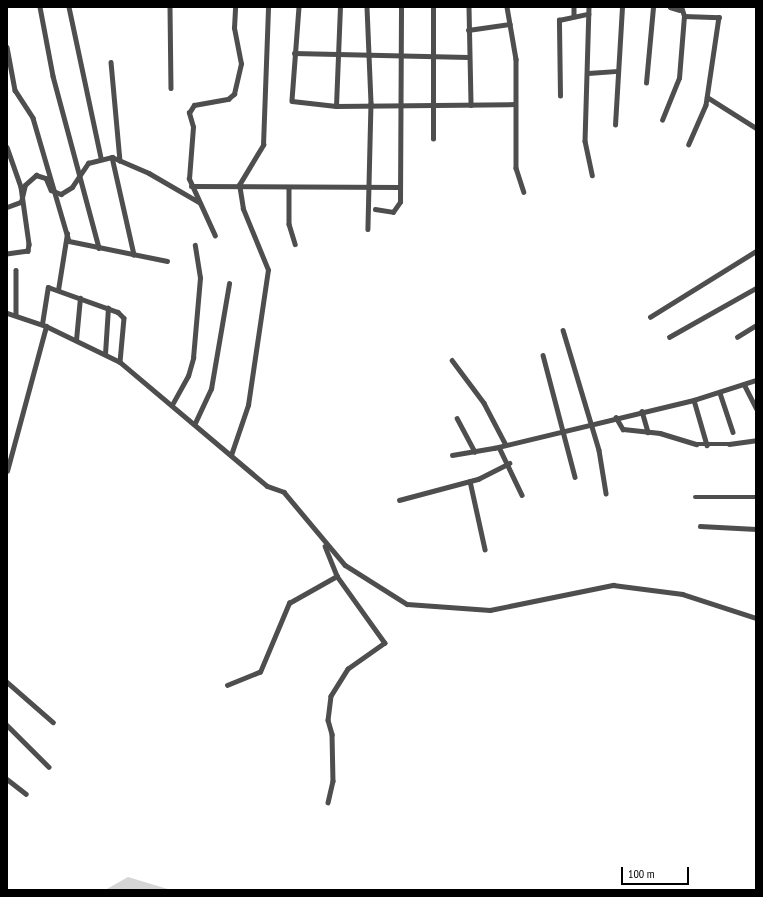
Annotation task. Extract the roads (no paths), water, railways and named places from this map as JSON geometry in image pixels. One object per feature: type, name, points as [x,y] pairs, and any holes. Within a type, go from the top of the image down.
[{"type":"street","points":[[40,7],[53,76],[99,248]]},
{"type":"street","points":[[70,7],[101,157]]},
{"type":"street","points":[[170,7],[171,88]]},
{"type":"street","points":[[215,236],[191,186],[187,172],[191,108],[231,98],[238,83],[241,64],[234,28],[235,7]]},
{"type":"street","points":[[231,455],[248,405],[268,270],[243,209],[239,185],[263,145],[268,7]]},
{"type":"street","points":[[298,7],[292,101],[336,106],[371,103],[401,105],[515,104]]},
{"type":"street","points":[[336,106],[340,7]]},
{"type":"street","points":[[367,7],[371,103],[372,188],[368,229]]},
{"type":"street","points":[[375,210],[397,210],[400,187],[403,58],[401,7]]},
{"type":"street","points":[[433,7],[435,56],[433,139]]},
{"type":"street","points":[[468,7],[468,57],[471,105]]},
{"type":"street","points":[[507,7],[516,59],[516,168],[524,192]]},
{"type":"street","points":[[574,7],[574,15]]},
{"type":"street","points":[[588,7],[588,74],[585,141],[592,175]]},
{"type":"street","points":[[615,125],[622,7]]},
{"type":"street","points":[[646,83],[653,7]]},
{"type":"street","points":[[662,120],[679,78],[684,16],[681,8],[670,7]]},
{"type":"street","points":[[560,96],[559,20],[574,15],[588,14]]},
{"type":"street","points":[[684,16],[719,17],[707,97],[689,144]]},
{"type":"street","points":[[468,30],[510,24]]},
{"type":"street","points":[[7,46],[10,79],[15,90],[33,118],[54,193],[71,242],[167,261]]},
{"type":"street","points":[[294,52],[368,54],[403,58],[435,56],[468,57]]},
{"type":"street","points":[[111,62],[120,161]]},
{"type":"street","points":[[588,74],[618,71]]},
{"type":"street","points":[[707,97],[756,128]]},
{"type":"street","points":[[7,147],[23,198],[29,248],[7,254]]},
{"type":"street","points":[[54,193],[67,192],[79,172],[101,157],[112,157],[149,173],[200,203]]},
{"type":"street","points":[[112,157],[134,255]]},
{"type":"street","points":[[23,198],[25,185],[36,175],[46,178],[54,193]]},
{"type":"street","points":[[191,186],[239,185],[289,189],[400,187]]},
{"type":"street","points":[[289,189],[289,224],[295,244]]},
{"type":"street","points":[[7,207],[23,198]]},
{"type":"street","points":[[58,290],[67,234]]},
{"type":"street","points":[[173,403],[188,376],[193,358],[200,278],[195,244]]},
{"type":"street","points":[[650,318],[756,251]]},
{"type":"street","points":[[16,270],[16,315]]},
{"type":"street","points":[[195,423],[211,389],[229,284]]},
{"type":"street","points":[[669,337],[756,288]]},
{"type":"street","points":[[7,471],[44,325],[46,289],[58,290],[108,308],[124,318],[120,362]]},
{"type":"street","points":[[76,340],[80,298]]},
{"type":"street","points":[[105,354],[108,308]]},
{"type":"street","points":[[7,313],[44,325],[120,362],[173,403],[267,486],[284,492],[324,542],[365,580],[416,606],[502,609],[614,585],[682,594],[754,617]]},
{"type":"street","points":[[737,337],[756,325]]},
{"type":"street","points":[[563,330],[591,422],[606,494]]},
{"type":"street","points":[[543,355],[575,477]]},
{"type":"street","points":[[452,360],[484,403],[506,445]]},
{"type":"street","points":[[452,455],[499,447],[591,422],[694,400],[720,393],[756,380]]},
{"type":"street","points":[[744,384],[756,408]]},
{"type":"street","points":[[720,393],[733,432]]},
{"type":"street","points":[[694,400],[707,445]]},
{"type":"street","points":[[642,411],[648,432]]},
{"type":"street","points":[[616,417],[623,429],[639,434],[648,432],[707,445],[756,440]]},
{"type":"street","points":[[457,418],[475,452]]},
{"type":"street","points":[[499,447],[509,463],[522,495]]},
{"type":"street","points":[[399,500],[470,481],[509,463]]},
{"type":"street","points":[[470,481],[485,549]]},
{"type":"street","points":[[695,497],[756,497]]},
{"type":"street","points":[[700,526],[756,529]]},
{"type":"street","points":[[324,542],[337,576],[385,642],[360,657],[344,673],[331,696],[328,720],[332,734],[333,781],[328,802]]},
{"type":"street","points":[[227,686],[260,672],[289,603],[337,576]]},
{"type":"street","points":[[7,682],[53,722]]},
{"type":"street","points":[[7,725],[49,767]]},
{"type":"street","points":[[7,779],[26,794]]}]
